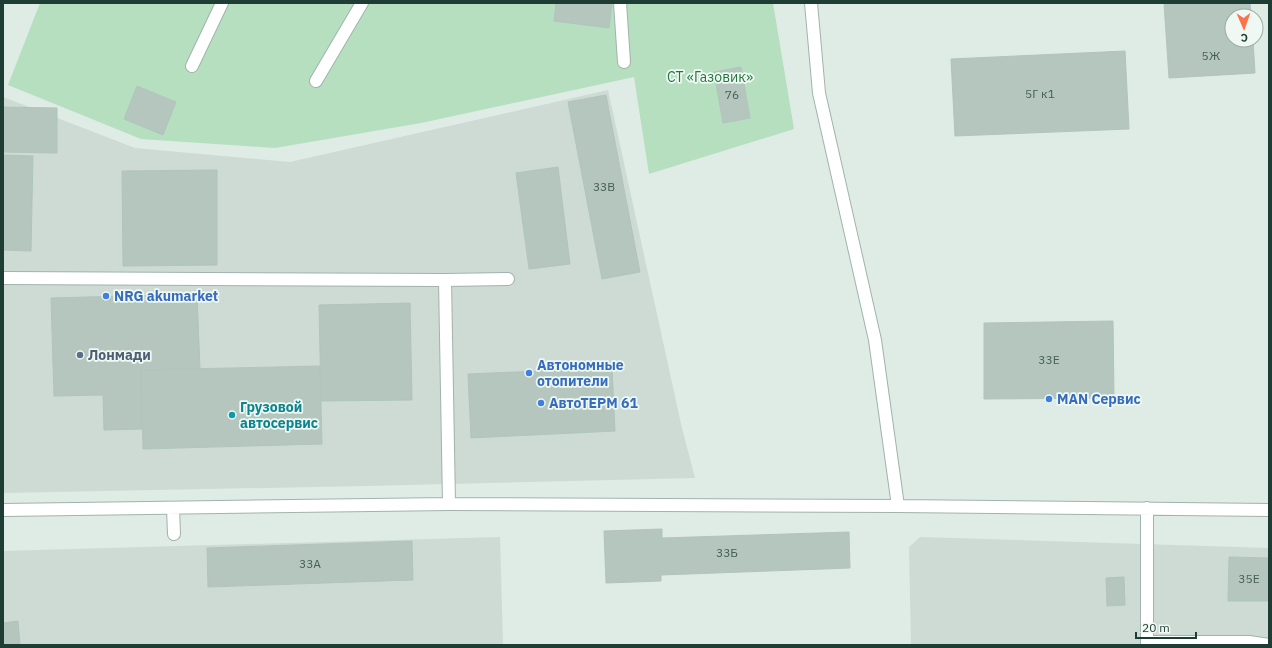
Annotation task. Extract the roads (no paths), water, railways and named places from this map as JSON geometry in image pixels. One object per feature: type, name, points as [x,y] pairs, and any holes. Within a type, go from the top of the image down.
[{"type":"street","points":[[192,66],[222,3]]},
{"type":"street","points":[[316,81],[362,3]]},
{"type":"street","points":[[620,3],[624,62]]},
{"type":"street","points":[[811,3],[819,93],[875,340],[898,506]]},
{"type":"street","points":[[3,278],[508,279]]},
{"type":"street","points":[[445,280],[449,504]]},
{"type":"street","points":[[3,510],[449,504],[898,506],[1269,510]]},
{"type":"street","points":[[173,508],[174,534]]},
{"type":"street","points":[[1147,508],[1147,644],[1249,642],[1269,645]]},
{"type":"place","name":"NRG akumarket","points":[[106,296]]},
{"type":"place","name":"Лонмади","points":[[80,355]]},
{"type":"place","name":"Автономные отопители","points":[[529,373]]},
{"type":"place","name":"MAN Сервис","points":[[1049,399]]},
{"type":"place","name":"АвтоТЕРМ 61","points":[[541,403]]},
{"type":"place","name":"Грузовой автосервис","points":[[232,415]]},
{"type":"park label","name":"СТ «Газовик»","points":[[710,77]]}]
